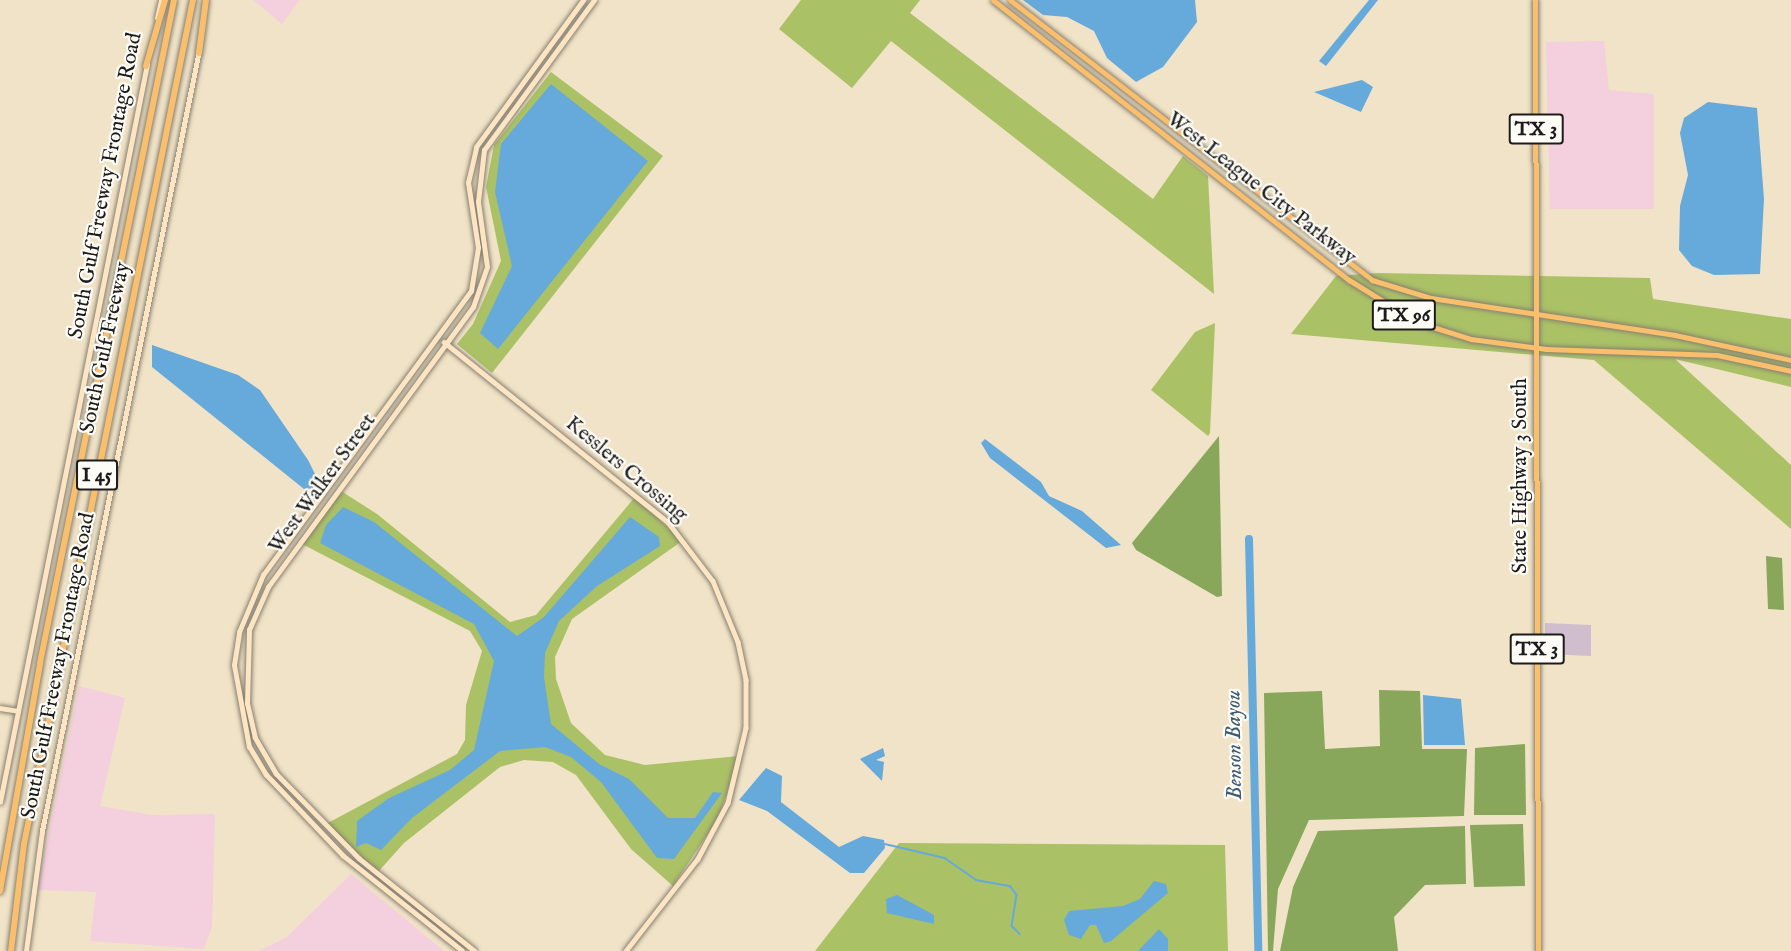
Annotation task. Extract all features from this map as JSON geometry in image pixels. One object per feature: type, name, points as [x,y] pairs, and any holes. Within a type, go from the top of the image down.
[{"type":"highway","points":[[146,66],[163,0]]},
{"type":"highway","name":"South Gulf Freeway","points":[[0,891],[40,663],[174,0]]},
{"type":"highway","name":"South Gulf Freeway","points":[[11,951],[24,844],[193,0]]},
{"type":"highway","points":[[199,53],[208,0]]},
{"type":"main road","name":"West League City Parkway","points":[[993,0],[1380,303],[1417,322],[1464,337],[1537,347]]},
{"type":"main road","name":"West League City Parkway","points":[[1010,0],[1298,226],[1372,280],[1396,291],[1537,317]]},
{"type":"main road","name":"State Highway 3 South","points":[[1535,0],[1538,951]]},
{"type":"main road","points":[[1292,234],[1298,226]]},
{"type":"main road","name":"TX 96","points":[[1537,317],[1774,355],[1791,360]]},
{"type":"main road","name":"TX 96","points":[[1537,347],[1717,355],[1791,371]]},
{"type":"street","name":"West Walker Street","points":[[462,951],[343,856],[266,775],[249,747],[234,665],[239,632],[263,575],[440,339],[468,297],[478,266],[468,193],[476,147],[583,0]]},
{"type":"street","name":"West Walker Street","points":[[474,951],[359,859],[276,774],[255,738],[244,670],[249,630],[268,587],[447,344],[479,295],[487,267],[477,193],[484,150],[594,0]]},
{"type":"street","name":"South Gulf Freeway Frontage Road","points":[[26,951],[40,841],[199,53]]},
{"type":"street","name":"South Gulf Freeway Frontage Road","points":[[0,802],[146,66]]},
{"type":"street","name":"Kesslers Crossing","points":[[440,339],[668,522],[713,581],[738,642],[747,704],[742,756],[728,803],[698,859],[627,951]]},
{"type":"street","points":[[0,708],[18,711]]},
{"type":"shaded area","points":[[253,0],[300,0],[282,24]]},
{"type":"shaded area","points":[[1604,41],[1609,90],[1654,94],[1654,209],[1550,209],[1546,42]]},
{"type":"shaded area","points":[[1545,623],[1591,625],[1591,656],[1545,654]]},
{"type":"shaded area","points":[[79,686],[125,698],[100,806],[151,815],[215,814],[212,927],[204,949],[90,941],[96,892],[37,890]]},
{"type":"shaded area","points":[[351,874],[444,951],[259,951],[287,937]]},
{"type":"green space","points":[[801,0],[920,0],[910,13],[1153,199],[1183,156],[1208,176],[1214,294],[891,41],[852,88],[779,29]]},
{"type":"green space","points":[[551,72],[663,156],[492,373],[457,344],[473,324],[501,261],[486,187],[494,145]]},
{"type":"green space","points":[[1378,273],[1650,278],[1653,299],[1791,319],[1791,387],[1675,359],[1791,465],[1791,529],[1594,360],[1291,334],[1336,276]]},
{"type":"green space","points":[[1215,323],[1210,433],[1208,436],[1151,390],[1195,332]]},
{"type":"green space","points":[[1219,436],[1222,596],[1217,597],[1136,550],[1132,543]]},
{"type":"green space","points":[[341,491],[377,514],[510,622],[536,615],[635,497],[682,541],[572,619],[555,657],[556,679],[571,723],[605,755],[645,765],[739,756],[719,817],[673,886],[631,849],[576,775],[553,762],[524,760],[500,767],[404,843],[378,872],[326,824],[457,754],[465,740],[466,705],[482,651],[470,631],[302,544]]},
{"type":"green space","points":[[1766,556],[1782,558],[1784,610],[1768,609]]},
{"type":"green space","points":[[1379,690],[1420,691],[1422,749],[1467,749],[1464,816],[1309,820],[1278,889],[1273,951],[1268,951],[1264,693],[1322,691],[1325,749],[1380,746]]},
{"type":"green space","points":[[1525,744],[1526,815],[1474,815],[1475,748]]},
{"type":"green space","points":[[1523,824],[1525,886],[1474,887],[1470,825]]},
{"type":"green space","points":[[1465,826],[1466,884],[1425,885],[1394,917],[1398,951],[1280,951],[1293,887],[1318,831]]},
{"type":"green space","points":[[899,843],[1225,845],[1228,951],[815,951]]},
{"type":"water","points":[[1023,0],[1195,0],[1197,22],[1163,67],[1136,82],[1107,58],[1094,31],[1067,17],[1043,15]]},
{"type":"water","points":[[1369,0],[1378,0],[1326,66],[1319,61]]},
{"type":"water","points":[[1362,80],[1373,87],[1361,112],[1314,92]]},
{"type":"water","points":[[551,84],[648,161],[498,349],[480,333],[512,266],[495,192],[501,144]]},
{"type":"water","points":[[1708,102],[1757,108],[1764,199],[1760,274],[1714,275],[1692,266],[1679,250],[1680,206],[1688,175],[1680,133],[1684,118]]},
{"type":"water","points":[[152,345],[238,375],[260,390],[308,460],[319,482],[315,488],[304,489],[152,367]]},
{"type":"water","points":[[985,439],[1041,482],[1049,496],[1082,511],[1121,545],[1106,548],[990,458],[981,443]]},
{"type":"water","points":[[343,507],[374,522],[517,636],[544,617],[630,517],[659,537],[660,546],[597,586],[559,621],[545,653],[544,677],[551,724],[599,764],[629,779],[668,818],[695,818],[713,792],[722,793],[674,859],[657,858],[601,782],[571,757],[545,747],[500,751],[412,818],[381,850],[366,843],[356,847],[357,821],[389,798],[450,770],[474,750],[494,661],[474,624],[320,543],[326,525]]},
{"type":"water","points":[[1423,695],[1461,699],[1465,745],[1424,745]]},
{"type":"water","points":[[883,748],[885,756],[876,760],[884,762],[882,781],[860,759]]},
{"type":"water","points":[[766,768],[782,776],[781,802],[839,847],[863,836],[884,840],[885,848],[864,873],[850,873],[767,811],[739,800]]},
{"type":"water","points":[[1154,881],[1166,884],[1168,893],[1111,941],[1104,943],[1096,925],[1090,925],[1081,939],[1069,935],[1064,920],[1069,911],[1123,906],[1140,899]]},
{"type":"water","points":[[897,895],[934,915],[934,924],[887,913],[886,899]]},
{"type":"water","points":[[1159,929],[1168,939],[1168,951],[1138,951]]},
{"type":"waterway","name":"Benson Bayou","points":[[1249,539],[1258,951]]},
{"type":"waterway","points":[[885,844],[945,858],[976,880],[1010,886],[1017,895],[1012,926],[1020,934]]}]
